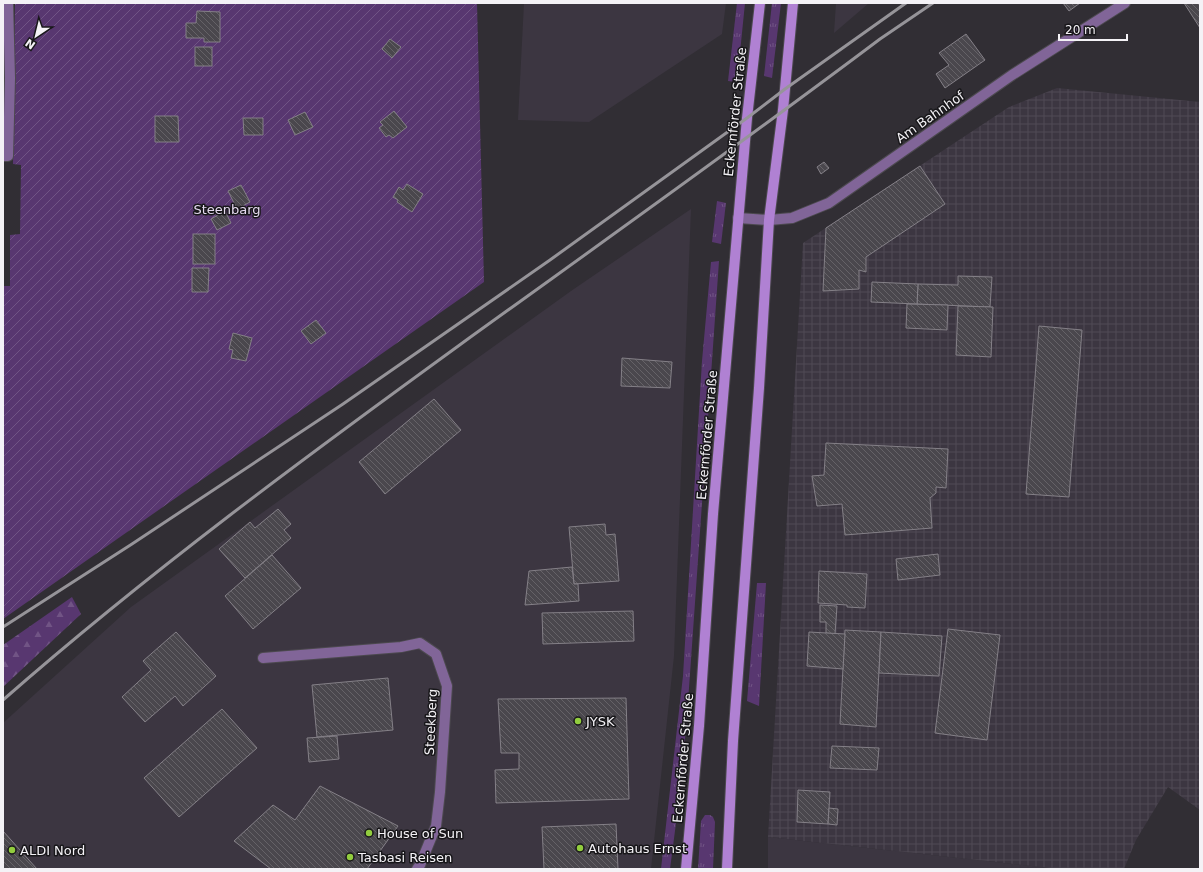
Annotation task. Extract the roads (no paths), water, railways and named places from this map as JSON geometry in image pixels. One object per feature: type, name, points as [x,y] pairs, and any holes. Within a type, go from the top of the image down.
[{"type":"main road","name":"Eckernförder Straße","points":[[686,869],[699,726],[713,514],[738,218],[751,73],[760,3]]},
{"type":"main road","points":[[727,869],[733,741],[769,220],[783,110],[794,3]]},
{"type":"street","points":[[3,156],[8,156],[10,78],[8,3]]},
{"type":"street","name":"Am Bahnhof","points":[[738,218],[769,220],[792,218],[829,203],[1012,75],[1125,3]]},
{"type":"street","name":"Steekberg","points":[[263,658],[401,647],[420,643],[436,654],[447,686],[440,792],[436,826],[417,869]]},
{"type":"railway","points":[[3,627],[132,544],[343,404],[550,260],[906,3]]},
{"type":"railway","points":[[3,700],[114,606],[286,473],[461,344],[724,155],[880,39],[933,3]]},
{"type":"place","name":"JYSK","points":[[578,721]]},
{"type":"place","name":"House of Sun","points":[[369,833]]},
{"type":"place","name":"Autohaus Ernst","points":[[580,848]]},
{"type":"place","name":"ALDI Nord","points":[[12,850]]},
{"type":"place","name":"Tasbasi Reisen","points":[[350,857]]},
{"type":"park label","name":"Steenbarg","points":[[227,209]]}]
